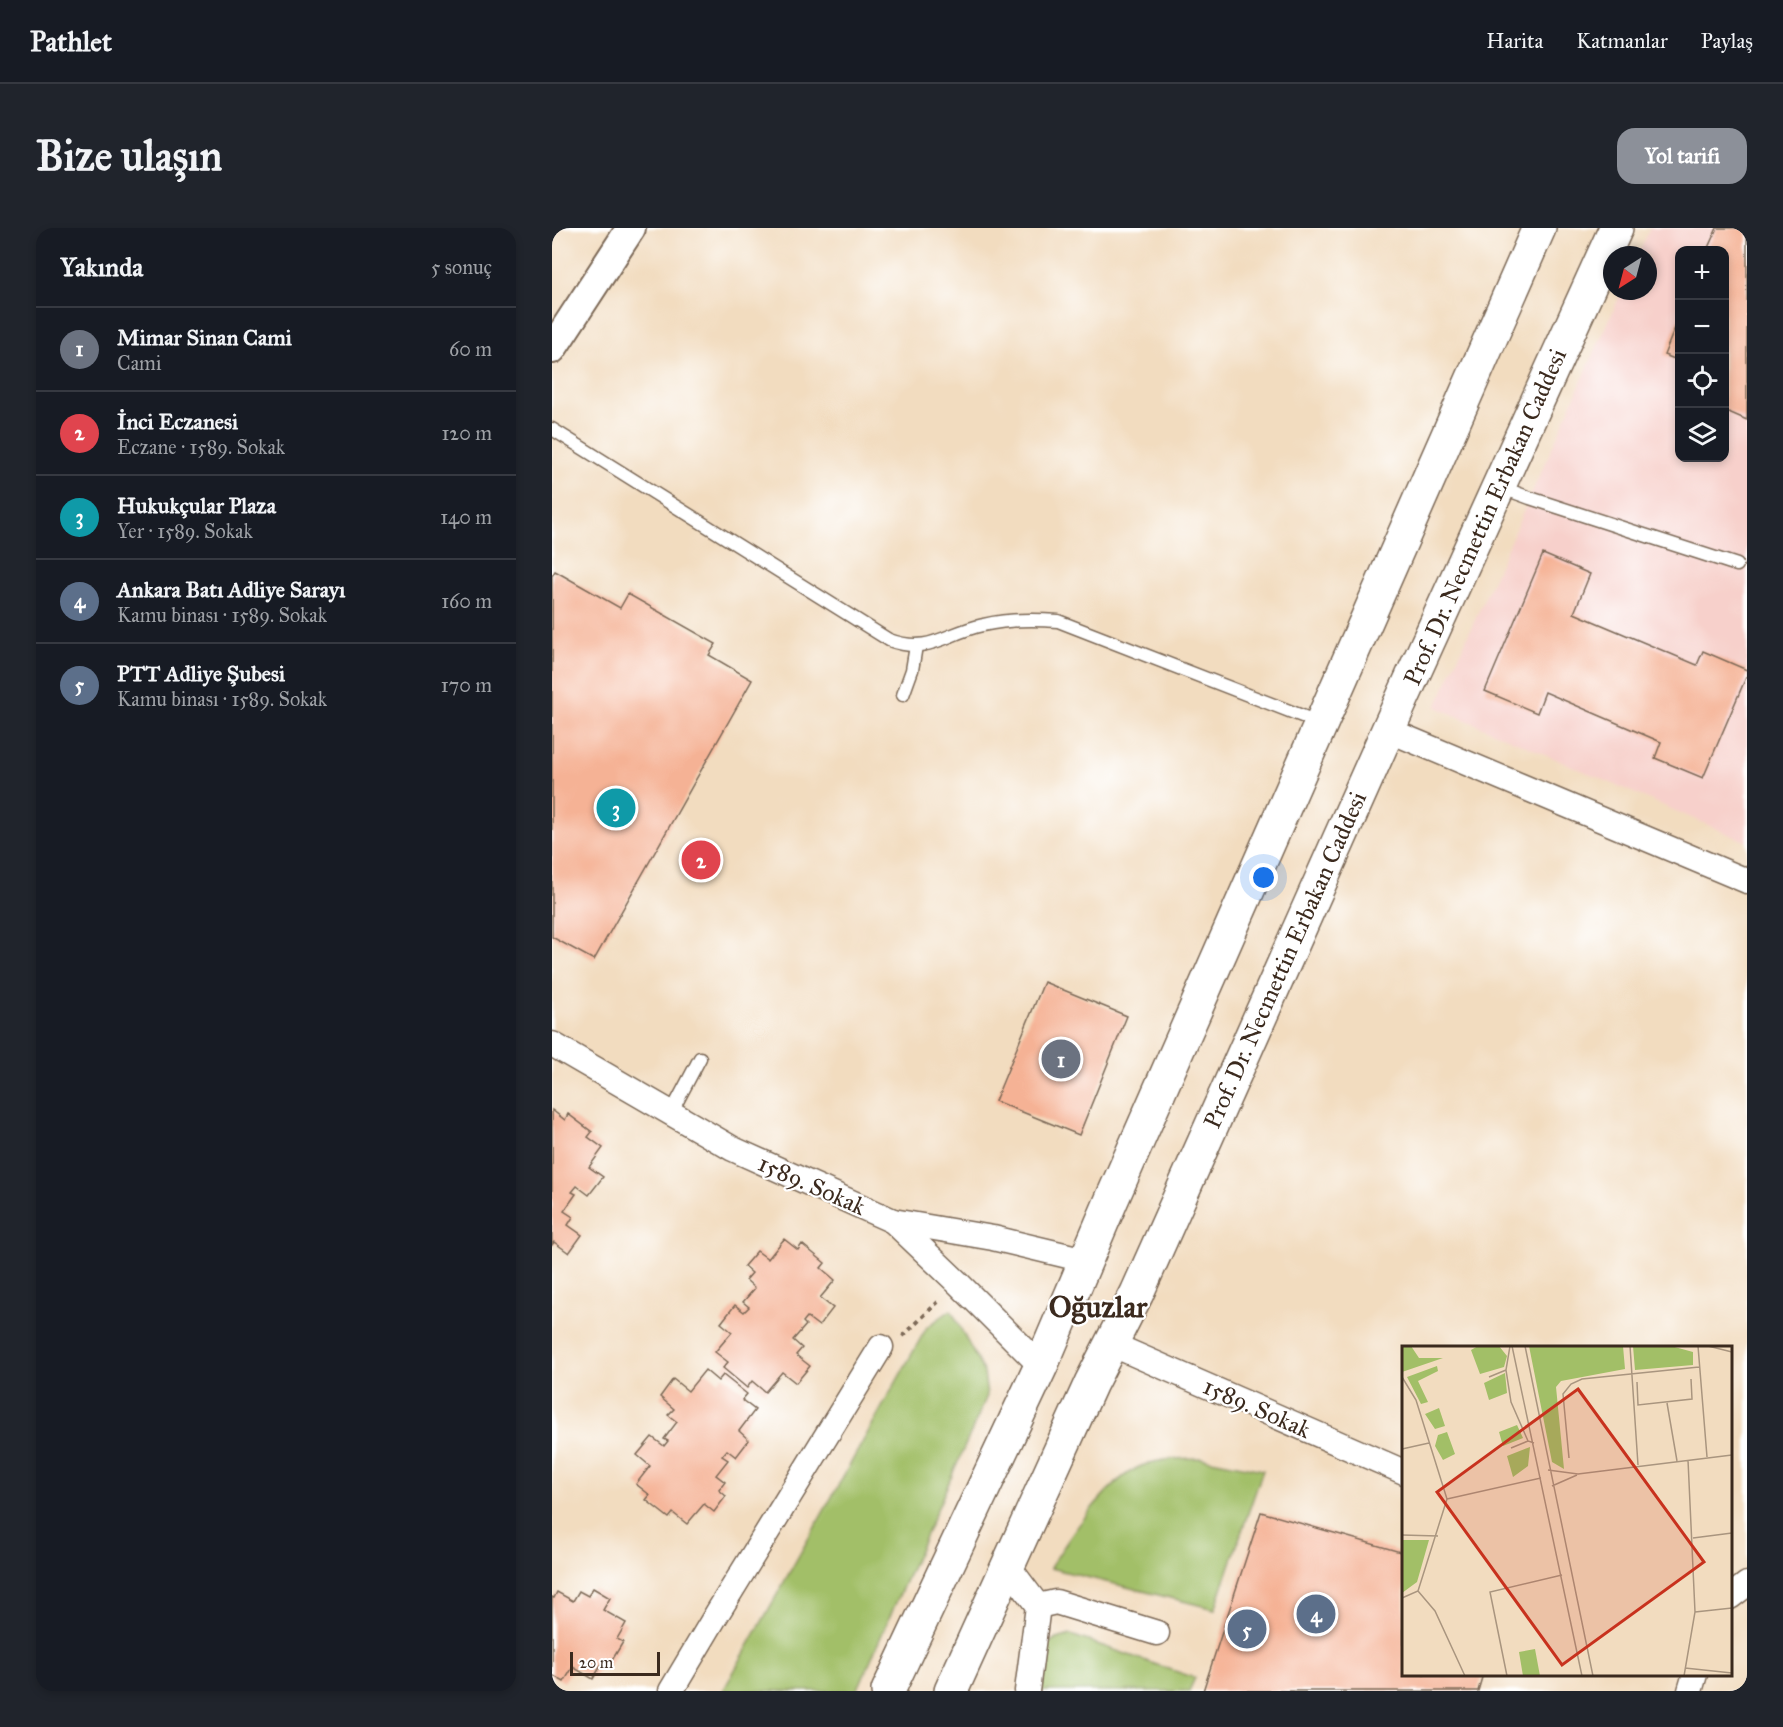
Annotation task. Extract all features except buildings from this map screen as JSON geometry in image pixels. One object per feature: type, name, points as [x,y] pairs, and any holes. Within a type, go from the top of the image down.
[{"type":"main road","points":[[888,1691],[1041,1366],[1085,1260],[1539,228]]},
{"type":"main road","name":"Prof. Dr. Necmettin Erbakan Caddesi","points":[[951,1691],[1087,1393],[1137,1293],[1388,730],[1616,228]]},
{"type":"street","points":[[552,349],[631,228]]},
{"type":"street","points":[[1388,730],[1747,881]]},
{"type":"street","name":"1589. Sokak","points":[[552,1044],[733,1149],[893,1221],[1041,1366]]},
{"type":"street","points":[[893,1221],[993,1238],[1085,1260]]},
{"type":"street","name":"1589. Sokak","points":[[1111,1344],[1402,1471]]},
{"type":"street","points":[[671,1691],[881,1347]]},
{"type":"street","points":[[1008,1566],[1038,1606],[1027,1691]]},
{"type":"street","points":[[1732,1596],[1747,1584]]},
{"type":"street","points":[[1038,1606],[1056,1602],[1157,1633]]},
{"type":"street","points":[[1690,1691],[1694,1676]]},
{"type":"lane","points":[[552,429],[876,634],[902,645],[930,644],[955,633],[1007,620],[1058,621],[1321,724]]},
{"type":"lane","points":[[1499,486],[1540,502],[1737,565]]},
{"type":"lane","points":[[903,695],[912,670],[916,646]]},
{"type":"lane","points":[[671,1113],[700,1058]]},
{"type":"path","points":[[881,1347],[898,1341],[958,1283]]},
{"type":"shaded area","points":[[1650,228],[1747,228],[1747,842],[1436,707],[1618,300],[1657,300],[1657,246],[1642,246]]},
{"type":"green space","points":[[951,1310],[984,1373],[987,1396],[857,1691],[723,1691],[927,1327]]},
{"type":"green space","points":[[1201,1458],[1263,1470],[1215,1609],[1050,1568],[1100,1498],[1125,1476],[1152,1462]]},
{"type":"green space","points":[[1071,1635],[1195,1678],[1189,1691],[1036,1691],[1043,1649],[1053,1640]]},
{"type":"place","name":"Hukukçular Plaza","points":[[616,808]]},
{"type":"place","name":"İnci Eczanesi","points":[[701,860]]},
{"type":"place","name":"Mimar Sinan Cami","points":[[1061,1059]]},
{"type":"place","name":"Ankara Batı Adliye Sarayı","points":[[1316,1614]]},
{"type":"place","name":"PTT Adliye Şubesi","points":[[1247,1629]]},
{"type":"district","name":"Oğuzlar","points":[[1098,1307]]}]
